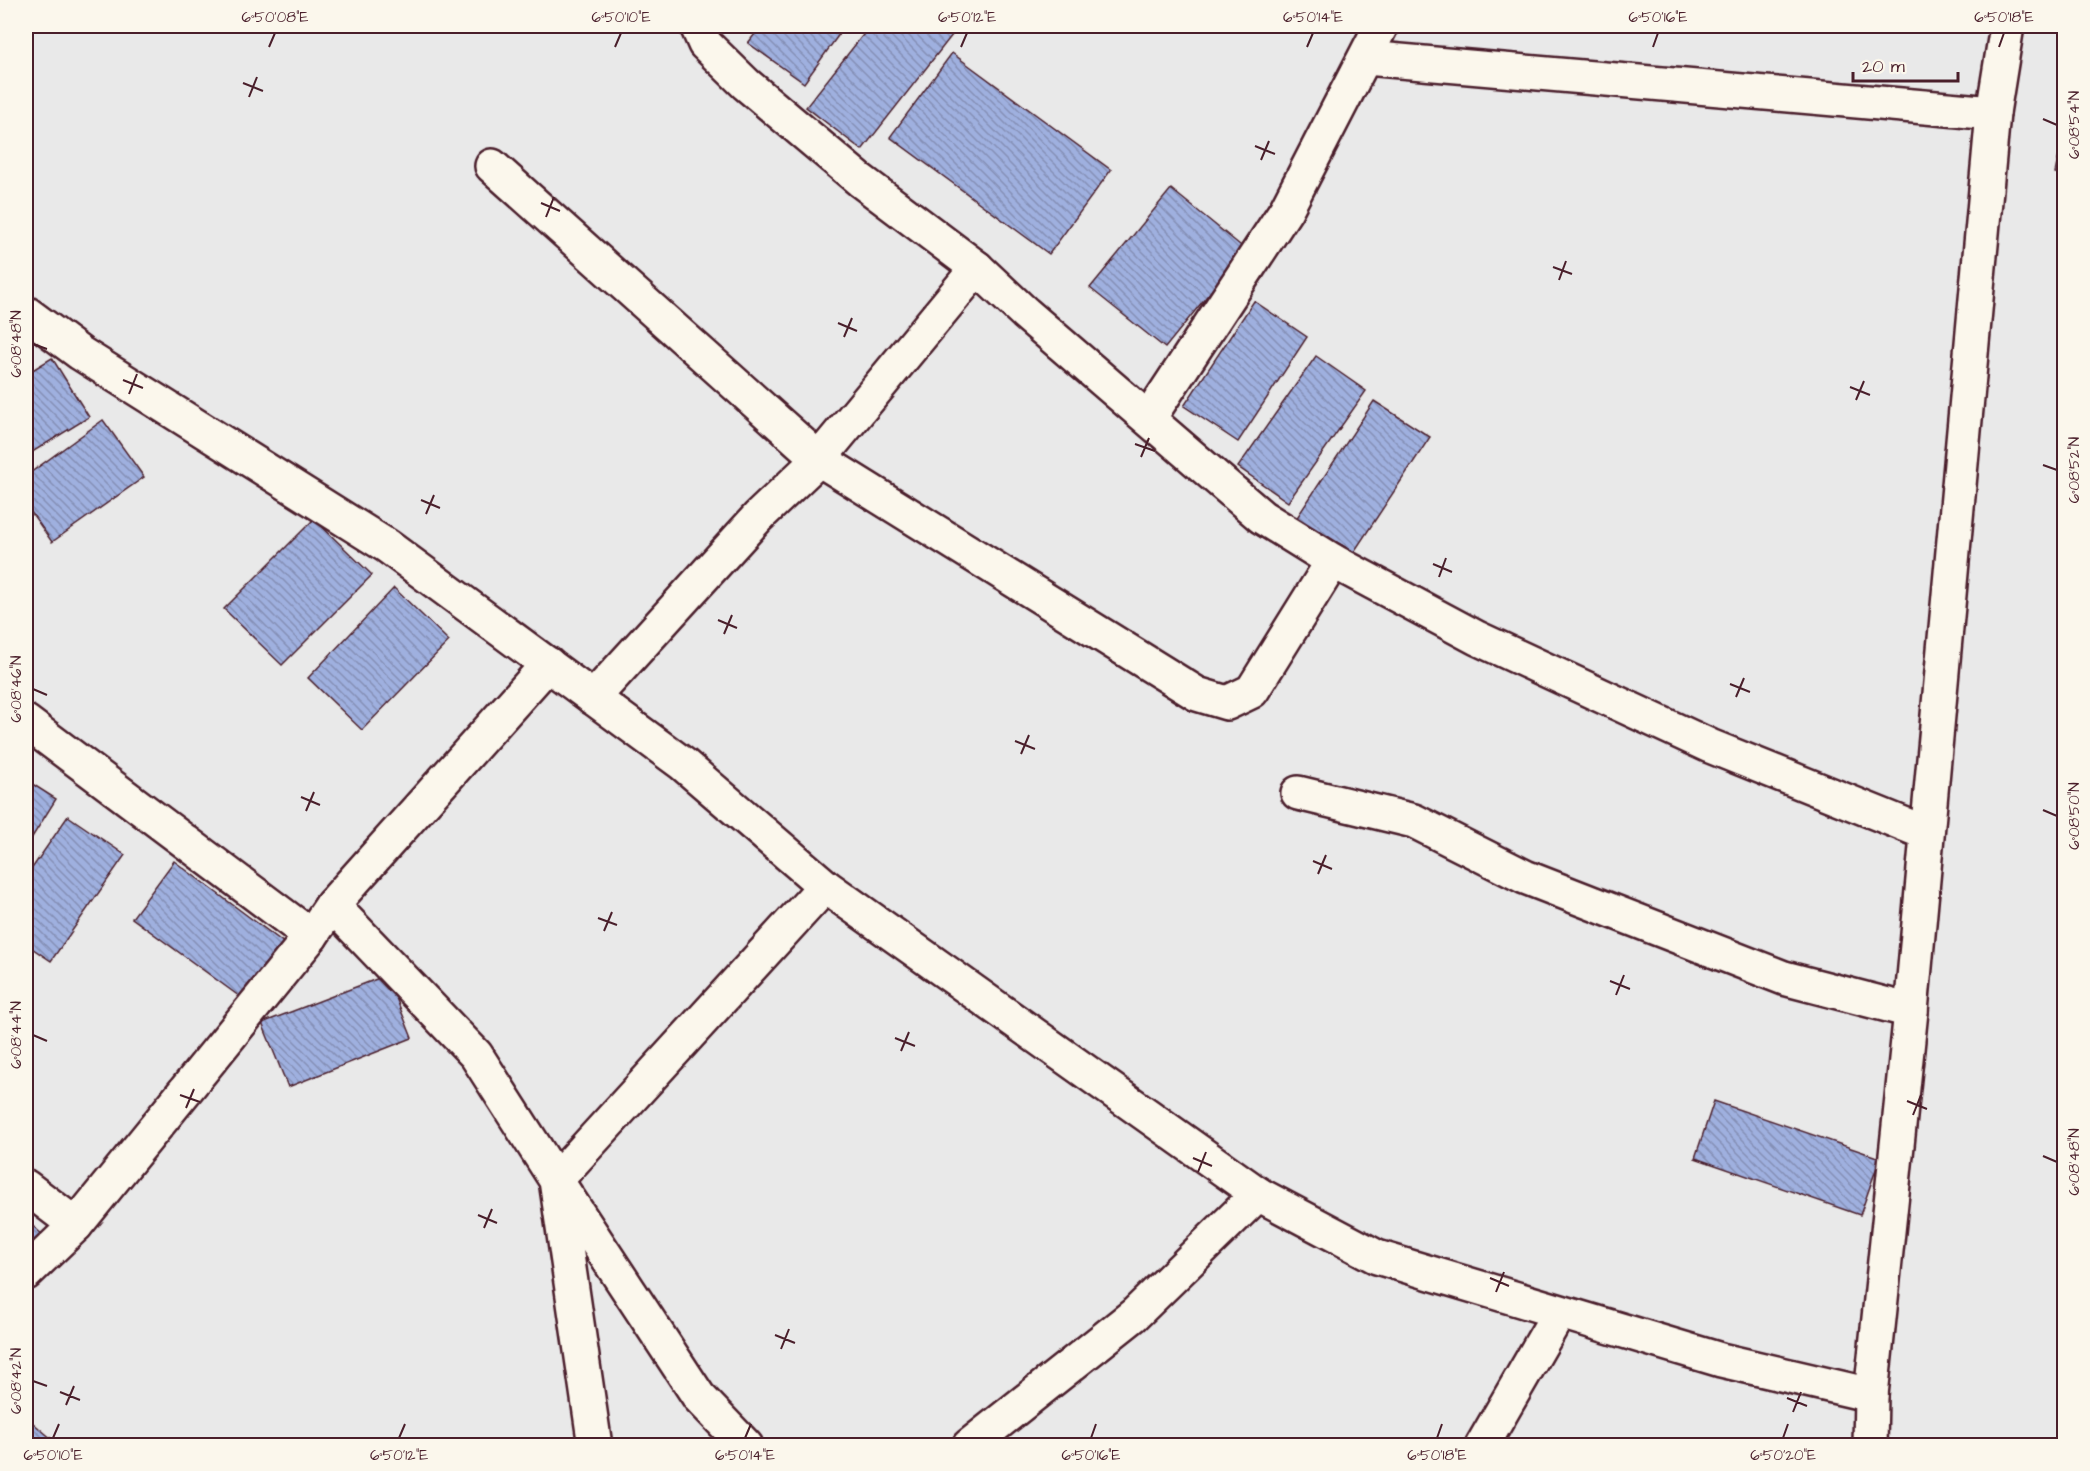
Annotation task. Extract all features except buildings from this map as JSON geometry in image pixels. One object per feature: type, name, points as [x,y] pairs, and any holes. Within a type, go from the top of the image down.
[{"type":"street","points":[[697,26],[705,44],[746,84],[860,180],[977,268],[1025,313],[1262,517],[1333,561],[1477,638],[1700,741],[1926,833]]},
{"type":"street","points":[[1149,418],[1286,210],[1381,26]]},
{"type":"street","points":[[1870,1446],[1871,1395],[1911,1011],[1993,113],[2007,26]]},
{"type":"street","points":[[1366,58],[1993,113]]},
{"type":"street","points":[[492,166],[819,459],[1197,694],[1227,703],[1252,691],[1333,561]]},
{"type":"street","points":[[594,698],[758,517],[819,459],[977,268]]},
{"type":"street","points":[[26,312],[80,353],[387,546],[683,764],[825,886],[1258,1194],[1377,1257],[1721,1360],[1871,1395]]},
{"type":"street","points":[[26,1273],[76,1225],[311,936],[332,905],[548,664]]},
{"type":"street","points":[[26,722],[311,936]]},
{"type":"street","points":[[1298,792],[1414,821],[1525,878],[1784,978],[1911,1011]]},
{"type":"street","points":[[556,1180],[825,886]]},
{"type":"street","points":[[332,905],[476,1055],[699,1397],[746,1446]]},
{"type":"street","points":[[556,1180],[596,1446]]},
{"type":"street","points":[[26,1187],[76,1225]]},
{"type":"street","points":[[969,1446],[1134,1315],[1258,1194]]},
{"type":"street","points":[[1482,1446],[1559,1313]]}]
